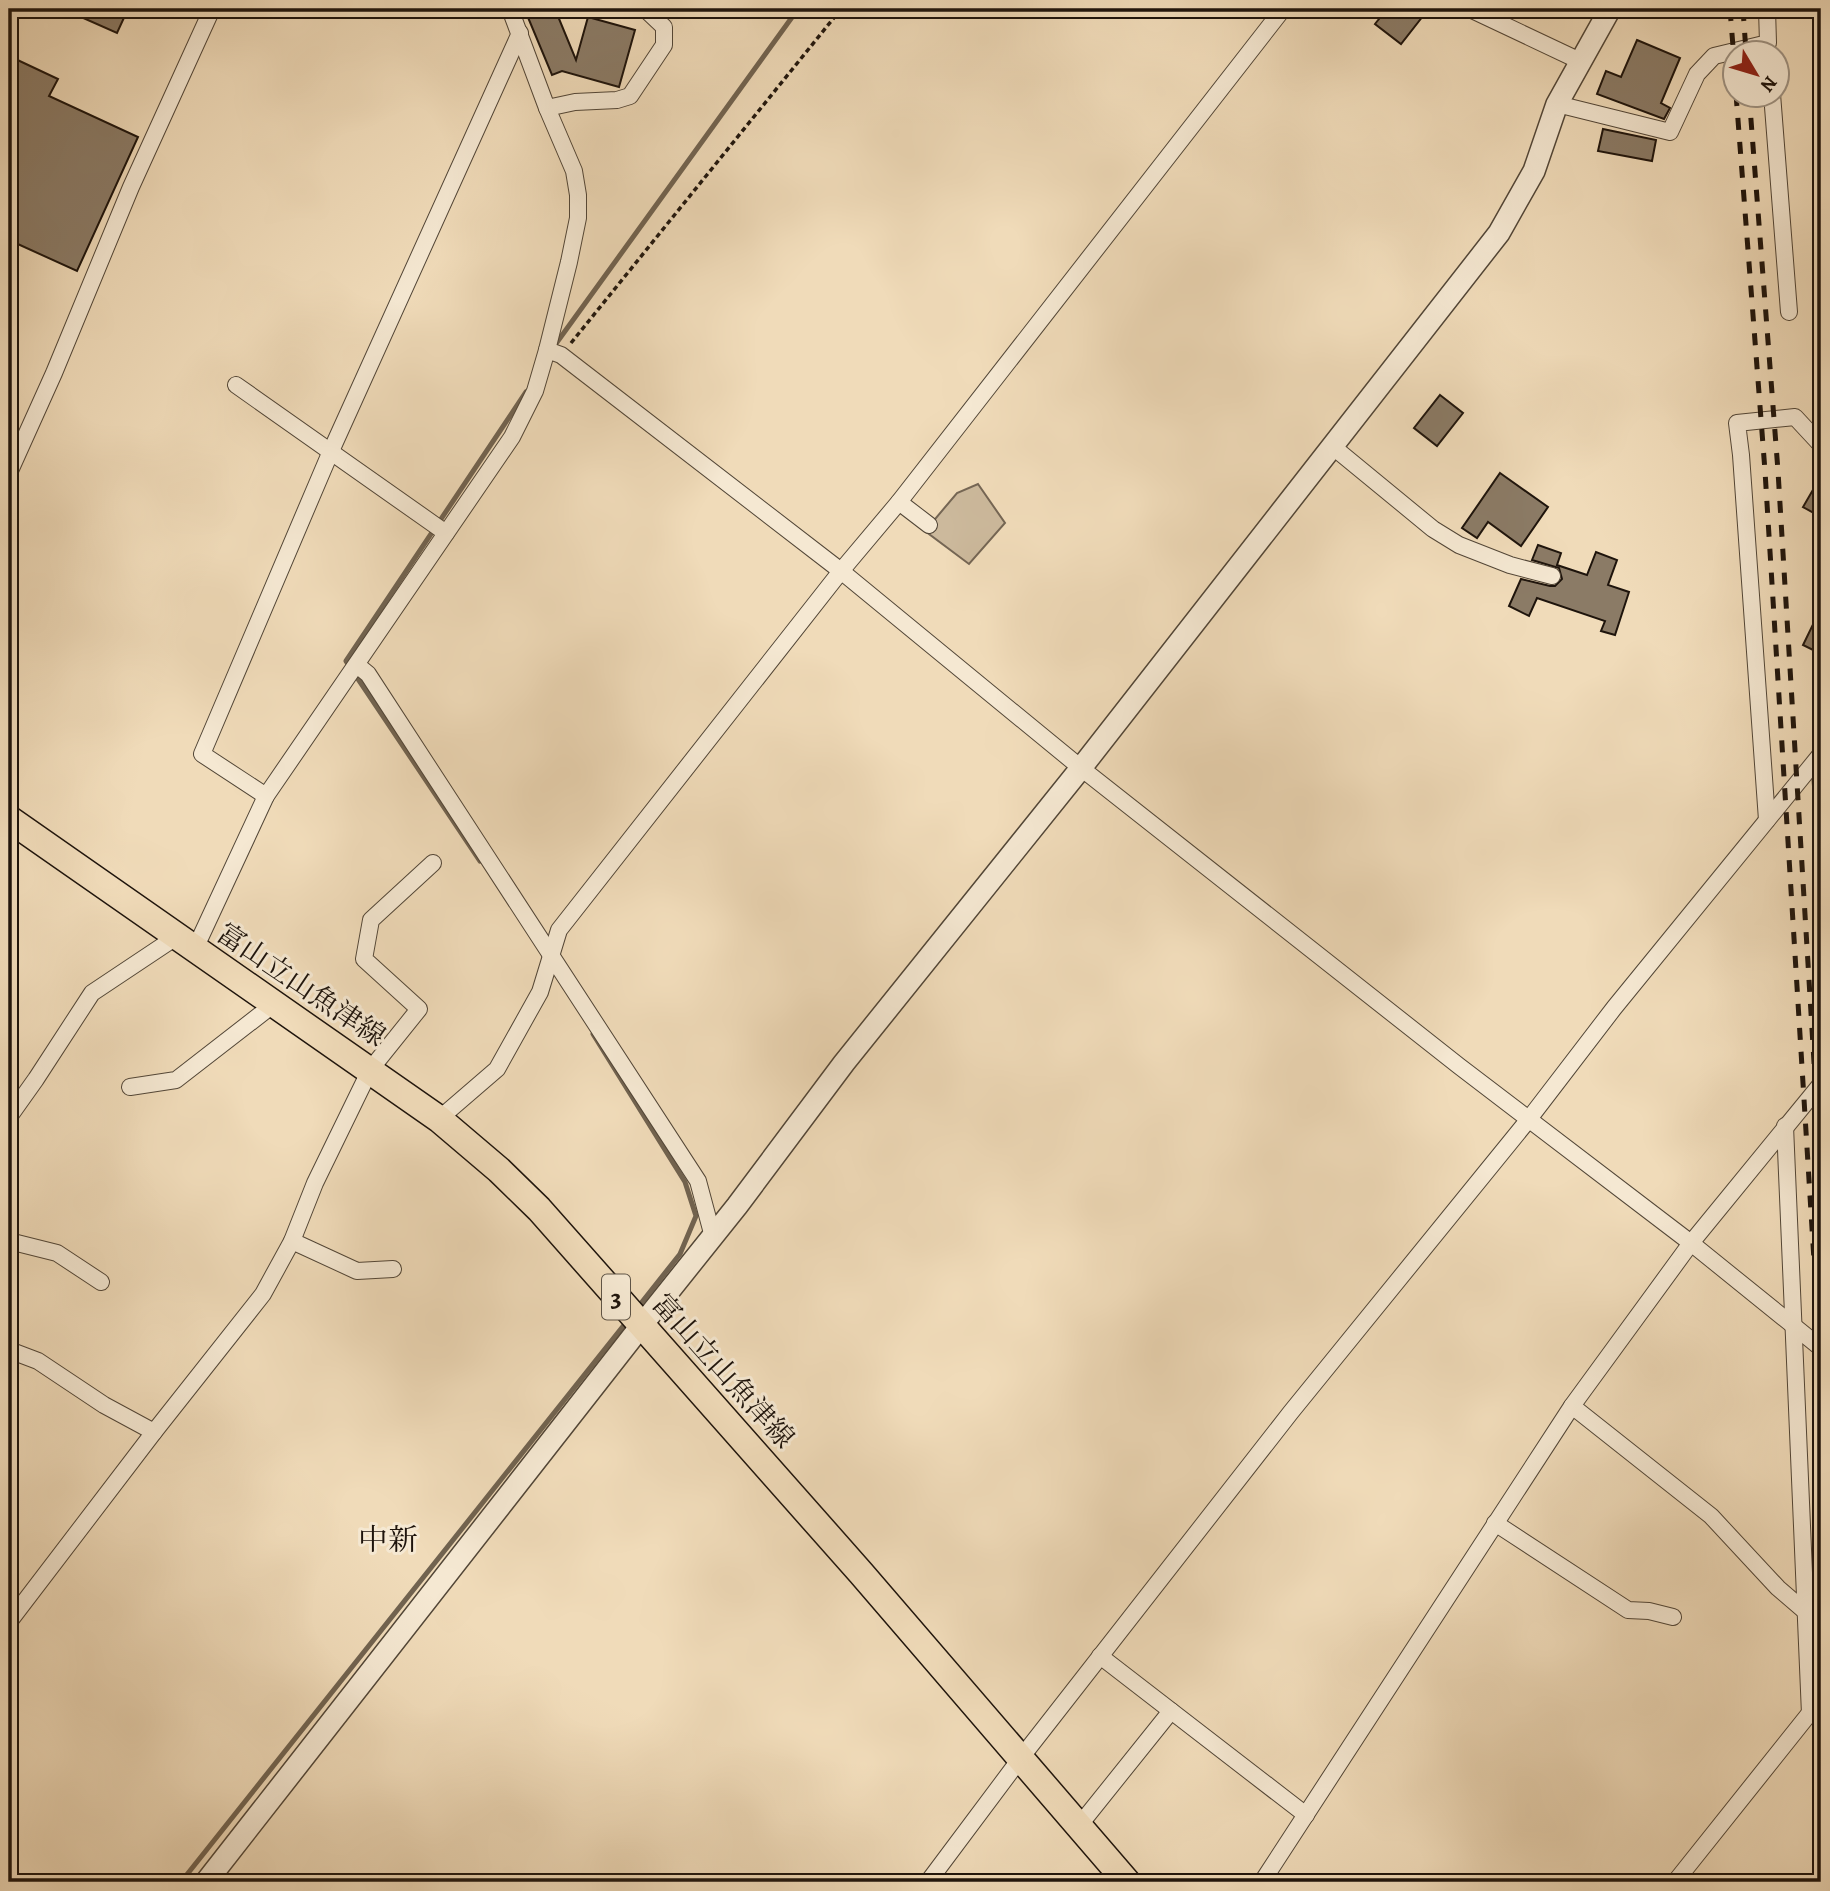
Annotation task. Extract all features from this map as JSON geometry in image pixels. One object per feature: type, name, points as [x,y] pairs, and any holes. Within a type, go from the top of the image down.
[{"type":"main road","name":"富山立山魚津線","points":[[9,819],[439,1119],[499,1170],[539,1209],[861,1573],[1127,1882]]},
{"type":"street","points":[[9,473],[54,373],[131,187],[212,9]]},
{"type":"street","points":[[9,1117],[92,993],[185,944],[266,796],[512,437],[554,352],[578,218],[578,195],[574,170],[547,108],[510,9]]},
{"type":"street","points":[[547,108],[630,96],[664,44],[664,27],[645,9]]},
{"type":"street","points":[[439,1119],[497,1069],[540,992],[559,930],[841,571],[899,502],[1283,9]]},
{"type":"street","points":[[1470,9],[1580,61]]},
{"type":"street","points":[[206,1882],[713,1237],[844,1063],[1081,768],[1499,233],[1534,171],[1557,104],[1610,9]]},
{"type":"street","points":[[1767,9],[1768,38]]},
{"type":"street","points":[[266,796],[202,754],[331,451],[520,33]]},
{"type":"street","points":[[1557,104],[1671,132],[1697,74],[1714,56],[1722,55]]},
{"type":"street","points":[[1773,108],[1789,312]]},
{"type":"street","points":[[554,352],[841,571],[1081,768],[1691,1243],[1821,1348]]},
{"type":"street","points":[[236,385],[446,533]]},
{"type":"street","points":[[1768,820],[1737,423],[1795,416],[1821,444]]},
{"type":"street","points":[[1332,446],[1433,529],[1460,545],[1510,565],[1552,576]]},
{"type":"street","points":[[899,502],[929,525]]},
{"type":"street","points":[[358,664],[368,674],[529,923],[551,952],[698,1181],[713,1237]]},
{"type":"street","points":[[928,1882],[1020,1759],[1291,1412],[1529,1119],[1614,1008],[1820,756]]},
{"type":"street","points":[[1820,756],[1821,786]]},
{"type":"street","points":[[9,1622],[263,1294],[292,1241],[315,1183],[370,1070],[419,1009],[364,959],[371,919],[433,863]]},
{"type":"street","points":[[130,1087],[176,1080],[274,1004]]},
{"type":"street","points":[[1262,1882],[1572,1406],[1691,1243],[1821,1084]]},
{"type":"street","points":[[1785,1126],[1810,1714]]},
{"type":"street","points":[[9,1241],[57,1253],[101,1282]]},
{"type":"street","points":[[292,1241],[357,1271],[393,1269]]},
{"type":"street","points":[[9,1350],[37,1361],[104,1405],[154,1432]]},
{"type":"street","points":[[1572,1406],[1711,1516],[1779,1588],[1821,1625]]},
{"type":"street","points":[[1495,1523],[1628,1610],[1649,1611],[1673,1617]]},
{"type":"street","points":[[1100,1656],[1306,1815]]},
{"type":"street","points":[[1675,1882],[1821,1699]]},
{"type":"street","points":[[1079,1827],[1171,1711]]},
{"type":"path","points":[[554,352],[841,9]]},
{"type":"shaded area","points":[[978,484],[1005,523],[969,564],[925,531],[957,493]]},
{"type":"building","points":[[63,9],[128,9],[117,33]]},
{"type":"building","points":[[542,9],[555,9],[576,60],[588,17],[635,30],[619,87],[562,71],[552,75],[527,15]]},
{"type":"building","points":[[1387,9],[1414,9],[1423,16],[1401,44],[1375,24]]},
{"type":"building","points":[[1637,40],[1680,58],[1661,103],[1670,108],[1664,119],[1597,94],[1606,71],[1621,77]]},
{"type":"building","points":[[9,56],[58,79],[49,96],[138,137],[77,271],[9,240]]},
{"type":"building","points":[[1603,129],[1656,140],[1652,161],[1598,151]]},
{"type":"building","points":[[1440,395],[1463,413],[1437,446],[1414,428]]},
{"type":"building","points":[[1500,473],[1548,507],[1521,546],[1488,522],[1477,538],[1462,528]]},
{"type":"building","points":[[1821,476],[1821,517],[1803,507]]},
{"type":"building","points":[[1538,545],[1561,553],[1557,565],[1587,575],[1596,552],[1617,560],[1608,585],[1629,592],[1615,635],[1601,631],[1605,621],[1537,598],[1529,616],[1509,606],[1521,579],[1555,586],[1562,579],[1559,568],[1532,560]]},
{"type":"building","points":[[1821,608],[1821,654],[1803,645]]},
{"type":"waterway","points":[[555,345],[798,9]]},
{"type":"waterway","points":[[480,861],[346,661],[526,392]]},
{"type":"waterway","points":[[593,1034],[685,1182],[696,1216],[680,1254],[638,1307]]},
{"type":"waterway","points":[[181,1882],[628,1320]]},
{"type":"railway","points":[[1730,9],[1732,38]]},
{"type":"railway","points":[[1743,9],[1745,38]]},
{"type":"railway","points":[[1737,108],[1765,471],[1821,1373]]},
{"type":"railway","points":[[1750,108],[1778,471],[1821,1177]]},
{"type":"district","name":"中新","points":[[388,1540]]}]
